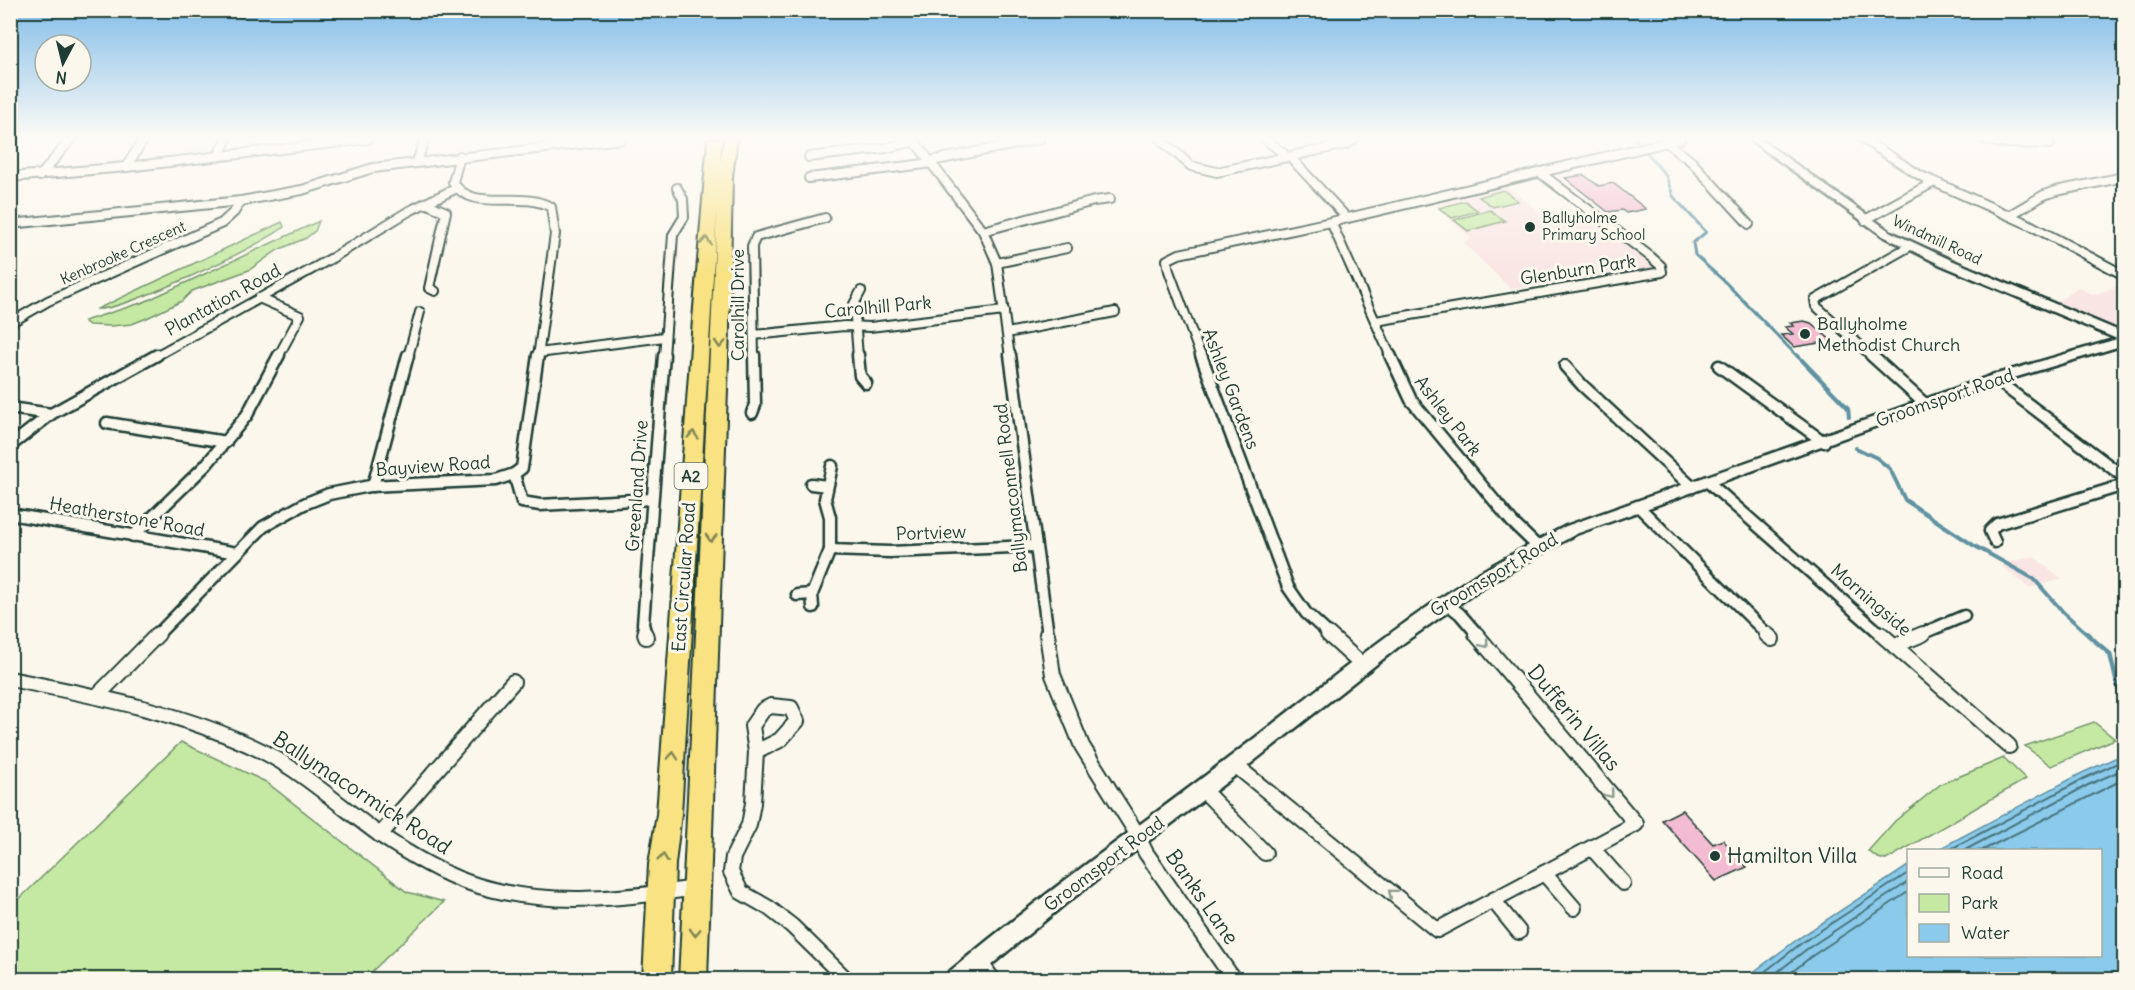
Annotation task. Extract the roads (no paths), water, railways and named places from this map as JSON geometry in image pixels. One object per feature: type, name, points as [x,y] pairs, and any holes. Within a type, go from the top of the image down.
[{"type":"highway","name":"East Circular Road","points":[[657,980],[660,894],[669,814],[700,320],[711,185]]},
{"type":"highway","name":"East Circular Road","points":[[693,980],[725,185]]},
{"type":"main road","name":"Windmill Road","points":[[1817,185],[1864,220],[1910,246],[2124,339]]},
{"type":"main road","name":"Groomsport Road","points":[[956,980],[979,959],[1235,765],[1361,664],[1445,602],[1537,546],[1571,530],[1824,442],[1995,379],[2124,339]]},
{"type":"street","points":[[10,224],[241,201],[317,185]]},
{"type":"street","name":"Ballymaconnell Road","points":[[949,185],[983,231],[997,263],[1053,675],[1082,746],[1138,838]]},
{"type":"street","points":[[1315,185],[1347,218]]},
{"type":"street","points":[[1331,222],[1484,185]]},
{"type":"street","name":"Glenburn Park","points":[[1376,321],[1662,272],[1661,266],[1651,257],[1556,185]]},
{"type":"street","points":[[1712,185],[1749,224]]},
{"type":"street","points":[[1864,220],[1928,185]]},
{"type":"street","points":[[1941,185],[2010,215],[2124,275]]},
{"type":"street","points":[[2010,215],[2050,193],[2086,185]]},
{"type":"street","name":"Plantation Road","points":[[10,446],[51,414],[425,203],[455,189]]},
{"type":"street","name":"Bayview Road","points":[[97,696],[263,527],[290,510],[329,494],[373,486],[496,480],[514,474],[522,468],[555,234],[551,207],[531,199],[475,199],[455,189]]},
{"type":"street","name":"Greenland Drive","points":[[646,637],[643,624],[673,235],[684,217],[682,199],[678,190],[668,195]]},
{"type":"street","points":[[983,231],[1094,201],[1110,200]]},
{"type":"street","name":"Kenbrooke Crescent","points":[[10,323],[15,317],[48,301],[222,223],[234,213],[241,201]]},
{"type":"street","points":[[425,203],[446,212],[429,288],[435,291]]},
{"type":"street","name":"Carolhill Drive","points":[[752,413],[755,405],[752,246],[756,237],[825,218]]},
{"type":"street","name":"Ashley Park","points":[[1331,222],[1402,385],[1512,522],[1537,546]]},
{"type":"street","name":"Ashley Gardens","points":[[1331,222],[1179,254],[1167,260],[1169,271],[1288,587],[1306,613],[1361,664]]},
{"type":"street","points":[[795,226],[802,234]]},
{"type":"street","points":[[1049,241],[1055,250]]},
{"type":"street","points":[[1910,246],[1815,300],[1816,306],[1925,404]]},
{"type":"street","points":[[997,263],[1067,248]]},
{"type":"street","points":[[861,291],[854,304],[860,376],[866,383]]},
{"type":"street","points":[[133,536],[206,465],[247,415],[300,316],[259,298]]},
{"type":"street","name":"Carolhill Park","points":[[754,335],[844,326],[870,327],[1004,311]]},
{"type":"street","points":[[373,486],[420,312]]},
{"type":"street","points":[[1007,333],[1116,312]]},
{"type":"street","points":[[538,353],[664,337]]},
{"type":"street","name":"Morningside","points":[[1565,366],[1582,385],[1896,645],[2009,746]]},
{"type":"street","points":[[1719,366],[1824,442]]},
{"type":"street","points":[[1995,379],[2124,477]]},
{"type":"street","points":[[10,408],[51,414]]},
{"type":"street","points":[[107,423],[226,442]]},
{"type":"street","points":[[813,607],[812,594],[830,550],[830,516],[825,499],[832,466]]},
{"type":"street","points":[[514,474],[522,502],[540,505],[652,499]]},
{"type":"street","points":[[812,484],[827,486]]},
{"type":"street","points":[[1995,542],[1990,531],[1997,524],[2124,485]]},
{"type":"street","points":[[1638,506],[1772,639]]},
{"type":"street","name":"Heatherstone Road","points":[[10,514],[237,553]]},
{"type":"street","name":"Portview","points":[[830,550],[890,552],[1034,546]]},
{"type":"street","points":[[797,595],[812,594]]},
{"type":"street","name":"Dufferin Villas","points":[[1235,765],[1437,930],[1636,824],[1460,614],[1445,602]]},
{"type":"street","points":[[1896,645],[1964,616]]},
{"type":"street","name":"Ballymacormick Road","points":[[10,679],[151,708],[264,752],[328,794],[380,835],[448,874],[482,887],[543,897],[626,898],[697,888]]},
{"type":"street","points":[[380,835],[513,682]]},
{"type":"street","points":[[756,752],[749,825],[733,857],[731,872],[741,892],[769,908],[792,926],[847,980]]},
{"type":"street","points":[[1203,789],[1265,853]]},
{"type":"street","name":"Banks Lane","points":[[1138,838],[1234,980]]},
{"type":"street","points":[[1592,848],[1623,883]]},
{"type":"street","points":[[1544,873],[1574,908]]},
{"type":"street","points":[[1493,900],[1519,932]]},
{"type":"street","points":[[979,959],[993,980]]},
{"type":"water","points":[[2124,754],[2124,979],[1744,979],[1799,938],[1907,867],[1907,957],[2102,957],[2102,849],[1939,849],[2082,773]]},
{"type":"waterway","points":[[1669,185],[1673,196],[1706,232],[1693,243],[1695,255],[1725,282],[1798,357]]},
{"type":"waterway","points":[[1797,355],[1848,408],[1849,417]]},
{"type":"waterway","points":[[1856,448],[1877,458],[1890,469],[1905,500],[1973,545],[2034,579],[2064,613],[2089,635]]},
{"type":"waterway","points":[[2087,634],[2110,654],[2124,713]]},
{"type":"place","name":"Ballyholme Primary School","points":[[1530,227]]},
{"type":"place","name":"Ballyholme Methodist Church","points":[[1805,334]]},
{"type":"place","name":"Hamilton Villa","points":[[1715,856]]}]
